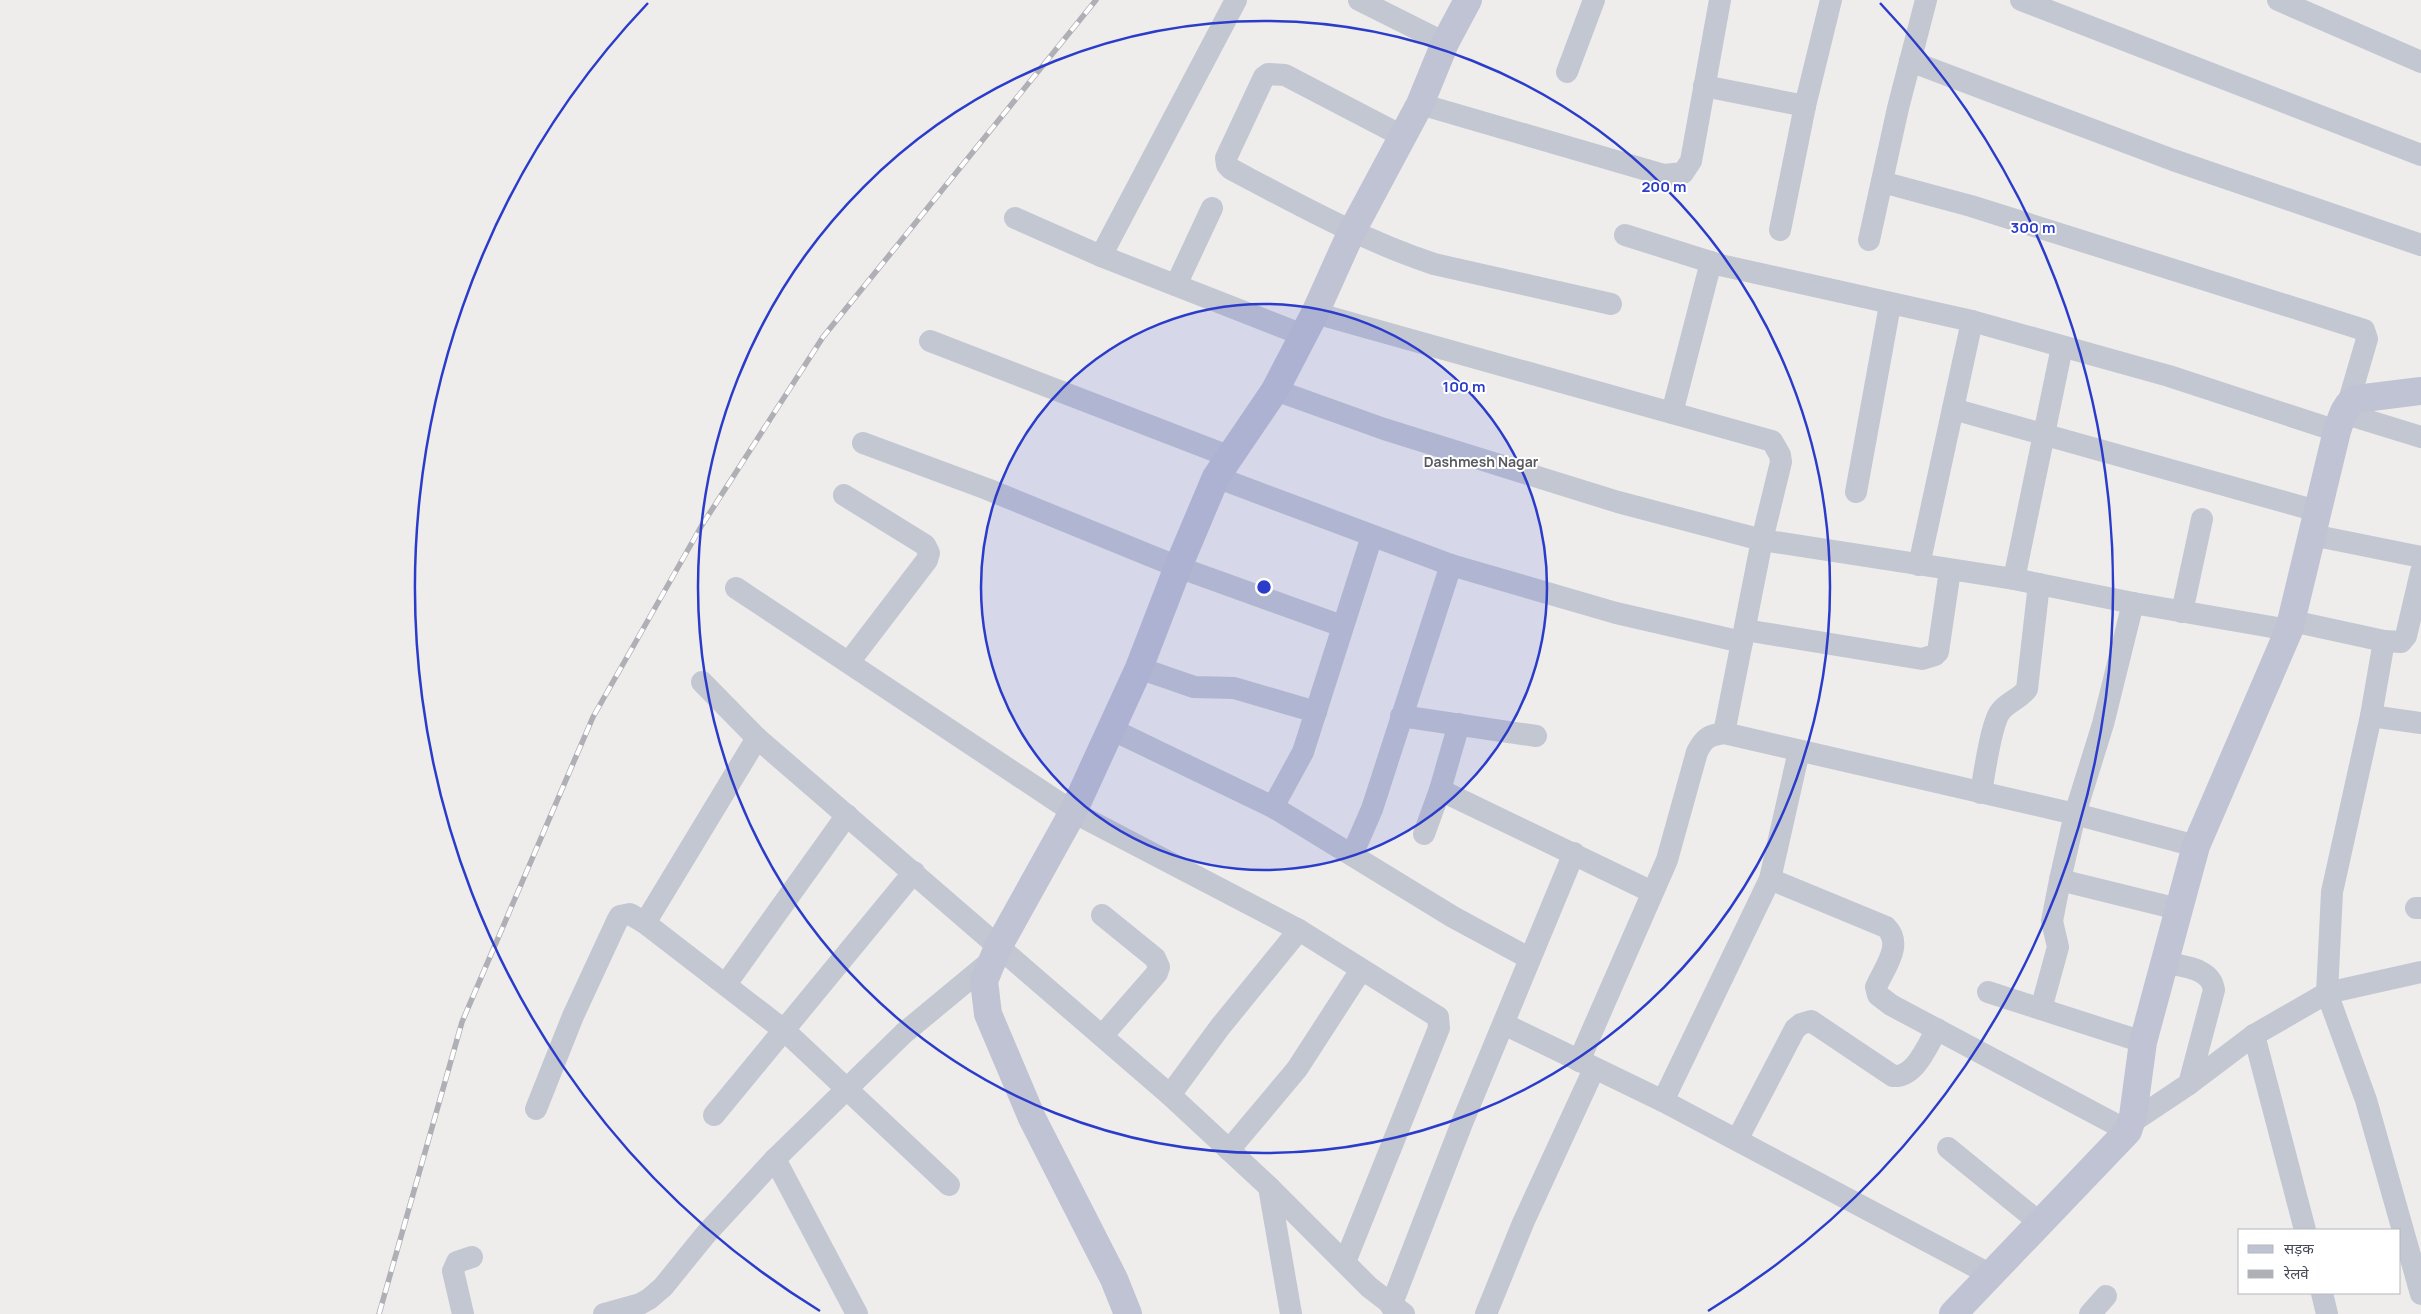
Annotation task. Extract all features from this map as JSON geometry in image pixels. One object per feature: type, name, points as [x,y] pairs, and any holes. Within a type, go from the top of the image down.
[{"type":"street","points":[[1102,256],[1236,0]]},
{"type":"street","points":[[1359,0],[1446,43]]},
{"type":"street","points":[[1128,1314],[1110,1271],[1032,1118],[988,1014],[984,981],[994,954],[1074,812],[1139,668],[1178,567],[1222,467],[1275,390],[1309,324],[1351,233],[1420,104],[1446,43],[1468,0]]},
{"type":"street","points":[[1567,72],[1594,0]]},
{"type":"street","points":[[1420,104],[1664,175],[1674,176],[1683,174],[1692,161],[1720,0]]},
{"type":"street","points":[[1780,230],[1805,106],[1832,0]]},
{"type":"street","points":[[1870,240],[1910,61],[1926,0]]},
{"type":"street","points":[[2021,0],[2421,155]]},
{"type":"street","points":[[2278,0],[2421,62]]},
{"type":"street","points":[[1910,61],[2173,160],[2421,245]]},
{"type":"street","points":[[1402,136],[1285,75],[1268,74],[1264,77],[1227,153],[1227,165],[1231,169],[1351,233],[1434,264],[1611,304]]},
{"type":"street","points":[[1704,86],[1805,106]]},
{"type":"street","points":[[1882,182],[1971,206],[2358,328],[2364,330],[2367,339],[2343,416],[2291,626],[2196,846],[2143,1042],[2130,1127]]},
{"type":"street","points":[[1176,285],[1212,208]]},
{"type":"street","points":[[1015,218],[1102,256],[1176,285],[1309,324],[1672,413],[1772,441],[1777,448],[1780,462],[1762,540],[1724,733]]},
{"type":"street","points":[[1625,235],[1710,262],[1972,321],[2169,376],[2343,416],[2421,437]]},
{"type":"street","points":[[1672,413],[1710,262]]},
{"type":"street","points":[[1856,492],[1890,304]]},
{"type":"street","points":[[1918,565],[1972,321]]},
{"type":"street","points":[[930,341],[1222,467],[1372,536],[1451,565],[1616,613],[1743,636],[1929,658],[1938,652],[1950,570]]},
{"type":"street","points":[[2014,579],[2062,347]]},
{"type":"street","points":[[1275,390],[1384,429],[1589,493],[1762,540],[2014,579],[2133,604],[2182,612],[2401,642],[2404,640],[2421,572]]},
{"type":"street","points":[[2343,416],[2362,397],[2421,391]]},
{"type":"street","points":[[1953,409],[2045,433],[2421,557]]},
{"type":"street","points":[[863,443],[987,489],[1178,567],[1342,626]]},
{"type":"street","points":[[844,495],[925,545],[929,553],[927,560],[849,662]]},
{"type":"street","points":[[2182,612],[2202,519]]},
{"type":"street","points":[[1273,807],[1296,769],[1372,536]]},
{"type":"street","points":[[1352,855],[1372,809],[1451,565]]},
{"type":"street","points":[[1981,793],[1997,718],[2005,706],[2022,695],[2027,689],[2039,584]]},
{"type":"street","points":[[736,588],[1074,812],[1298,930],[1438,1017],[1439,1028],[1345,1262]]},
{"type":"street","points":[[2041,1009],[2058,947],[2052,921],[2060,880],[2075,814],[2103,724],[2133,604]]},
{"type":"street","points":[[2384,641],[2371,716],[2332,892],[2327,993],[2366,1100],[2421,1294]]},
{"type":"street","points":[[1139,668],[1194,687],[1234,688],[1316,712]]},
{"type":"street","points":[[702,682],[757,738],[914,872],[994,954],[1102,1036],[1170,1095],[1268,1187],[1369,1287],[1398,1310],[1438,1182],[1574,853]]},
{"type":"street","points":[[1401,716],[1536,736]]},
{"type":"street","points":[[2371,716],[2421,723]]},
{"type":"street","points":[[1424,834],[1440,790],[1459,724]]},
{"type":"street","points":[[1112,728],[1273,807],[1453,917],[1529,958]]},
{"type":"street","points":[[1486,1314],[1586,1065],[1676,833],[1697,752],[1702,741],[1709,735],[1724,733],[2075,814],[2196,846]]},
{"type":"street","points":[[646,923],[757,738]]},
{"type":"street","points":[[1663,1101],[1770,879],[1800,752]]},
{"type":"street","points":[[1440,790],[1652,892]]},
{"type":"street","points":[[726,984],[848,815]]},
{"type":"street","points":[[714,1115],[914,872]]},
{"type":"street","points":[[1770,879],[1886,928],[1892,933],[1895,947],[1876,987],[1878,995],[1891,1005],[2130,1127]]},
{"type":"street","points":[[2060,880],[2178,909]]},
{"type":"street","points":[[536,1109],[573,1016],[617,920],[625,914],[630,914],[646,923],[785,1030],[949,1185]]},
{"type":"street","points":[[1102,915],[1156,958],[1159,967],[1157,973],[1102,1036]]},
{"type":"street","points":[[1170,1095],[1220,1026],[1298,930]]},
{"type":"street","points":[[604,1314],[654,1307],[663,1287],[706,1234],[775,1159],[904,1033],[994,954]]},
{"type":"street","points":[[2164,962],[2205,973],[2213,982],[2214,990],[2189,1084]]},
{"type":"street","points":[[1229,1150],[1297,1069],[1361,970]]},
{"type":"street","points":[[1953,1314],[2130,1127],[2254,1036],[2327,993],[2421,972]]},
{"type":"street","points":[[1988,992],[2143,1042]]},
{"type":"street","points":[[1737,1140],[1795,1029],[1800,1024],[1812,1021],[1893,1076],[1900,1077],[1909,1072],[1937,1030]]},
{"type":"street","points":[[1504,1024],[1663,1101],[1991,1276]]},
{"type":"street","points":[[2254,1036],[2305,1229]]},
{"type":"street","points":[[1948,1148],[2040,1224]]},
{"type":"street","points":[[775,1159],[857,1314]]},
{"type":"street","points":[[1268,1187],[1291,1314]]},
{"type":"street","points":[[462,1314],[453,1271],[456,1262],[472,1257]]},
{"type":"street","points":[[2322,1294],[2327,1314]]},
{"type":"street","points":[[2090,1314],[2106,1296]]},
{"type":"railway","points":[[379,1314],[462,1022],[593,717],[702,525],[823,337],[1096,0]]},
{"type":"district","name":"Dashmesh Nagar","points":[[1481,461]]}]
